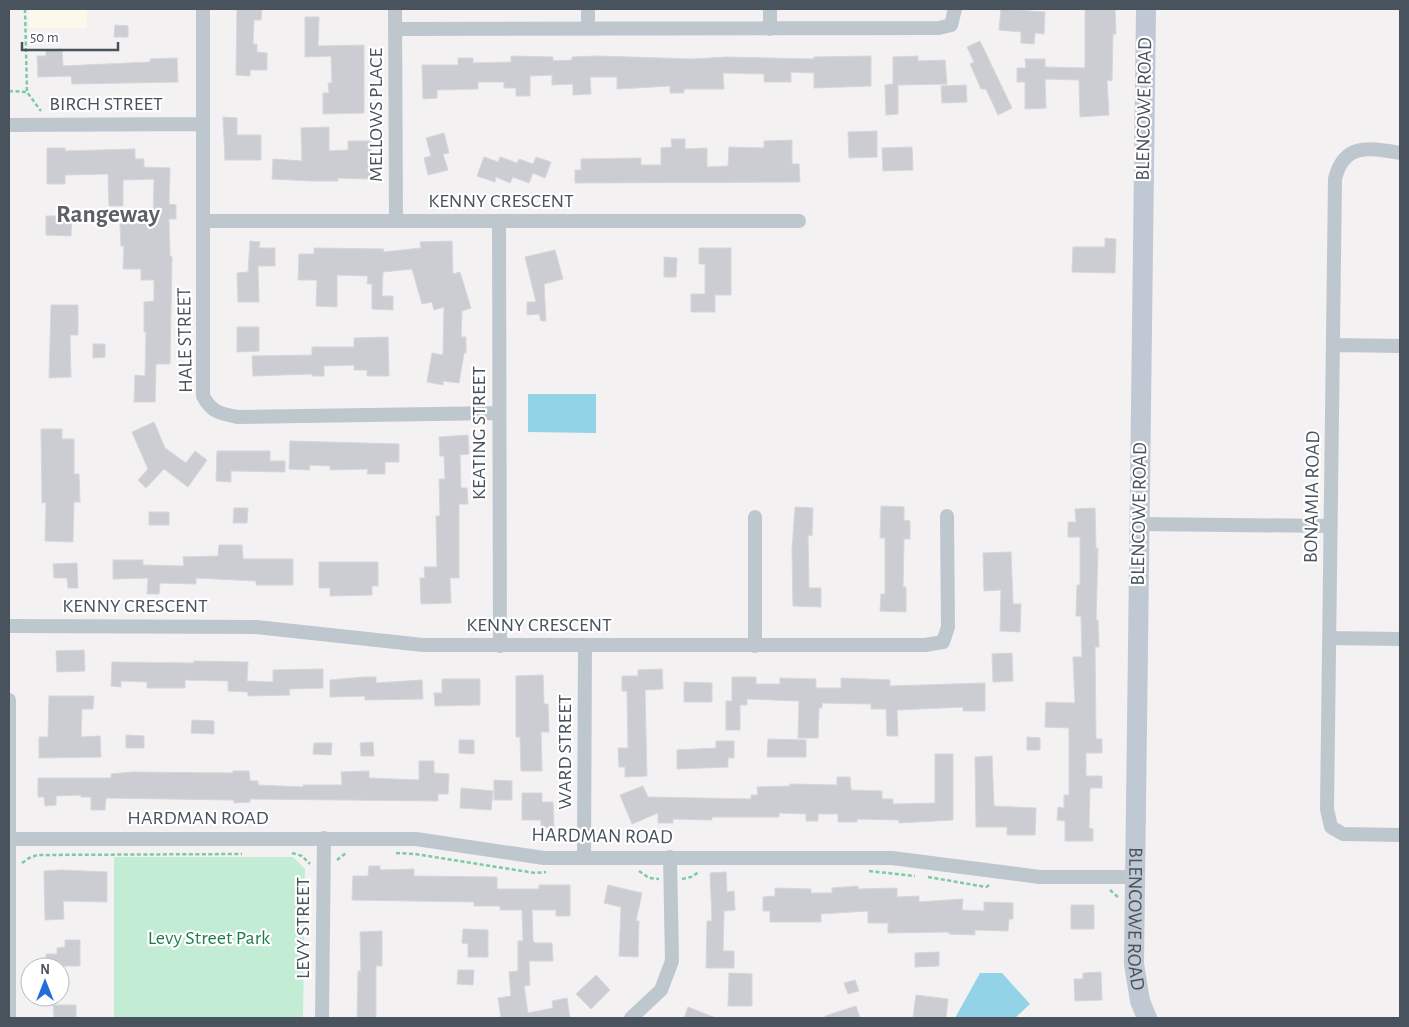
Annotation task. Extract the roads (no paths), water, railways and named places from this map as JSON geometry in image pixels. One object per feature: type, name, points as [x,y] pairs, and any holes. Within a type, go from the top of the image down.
[{"type":"street","name":"HALE STREET","points":[[203,9],[203,396],[208,406],[220,414],[238,417],[499,413]]},
{"type":"street","name":"MELLOWS PLACE","points":[[395,9],[396,221]]},
{"type":"street","points":[[588,9],[588,29]]},
{"type":"street","points":[[770,9],[770,29]]},
{"type":"street","points":[[395,29],[939,28],[951,25],[955,9]]},
{"type":"street","name":"BLENCOWE ROAD","points":[[1146,9],[1134,964],[1140,1001],[1147,1018]]},
{"type":"street","name":"BIRCH STREET","points":[[9,125],[203,124]]},
{"type":"street","name":"BONAMIA ROAD","points":[[1400,153],[1369,148],[1349,154],[1339,164],[1335,178],[1327,809],[1331,827],[1342,834],[1400,835]]},
{"type":"street","name":"KEATING STREET","points":[[500,221],[500,646]]},
{"type":"street","name":"KENNY CRESCENT","points":[[204,222],[799,221]]},
{"type":"street","points":[[1334,345],[1400,346]]},
{"type":"street","name":"KENNY CRESCENT","points":[[9,626],[256,626],[391,642],[500,646],[925,645],[943,642],[948,627],[948,516]]},
{"type":"street","points":[[755,517],[755,646]]},
{"type":"street","points":[[1139,524],[1331,526]]},
{"type":"street","points":[[1330,638],[1400,639]]},
{"type":"street","name":"WARD STREET","points":[[584,858],[585,646]]},
{"type":"street","points":[[9,700],[9,1018]]},
{"type":"street","name":"LEVY STREET","points":[[322,1018],[324,838]]},
{"type":"street","name":"HARDMAN ROAD","points":[[9,839],[416,839],[544,858],[892,858],[1040,877],[1135,877]]},
{"type":"street","points":[[631,1018],[661,990],[672,962],[670,857]]},
{"type":"water","points":[[528,394],[596,394],[596,433],[528,432]]},
{"type":"water","points":[[980,973],[1002,973],[1030,1004],[1015,1018],[955,1018]]},
{"type":"district","name":"Rangeway","points":[[108,214]]},
{"type":"park label","name":"Levy Street Park","points":[[209,938]]}]
